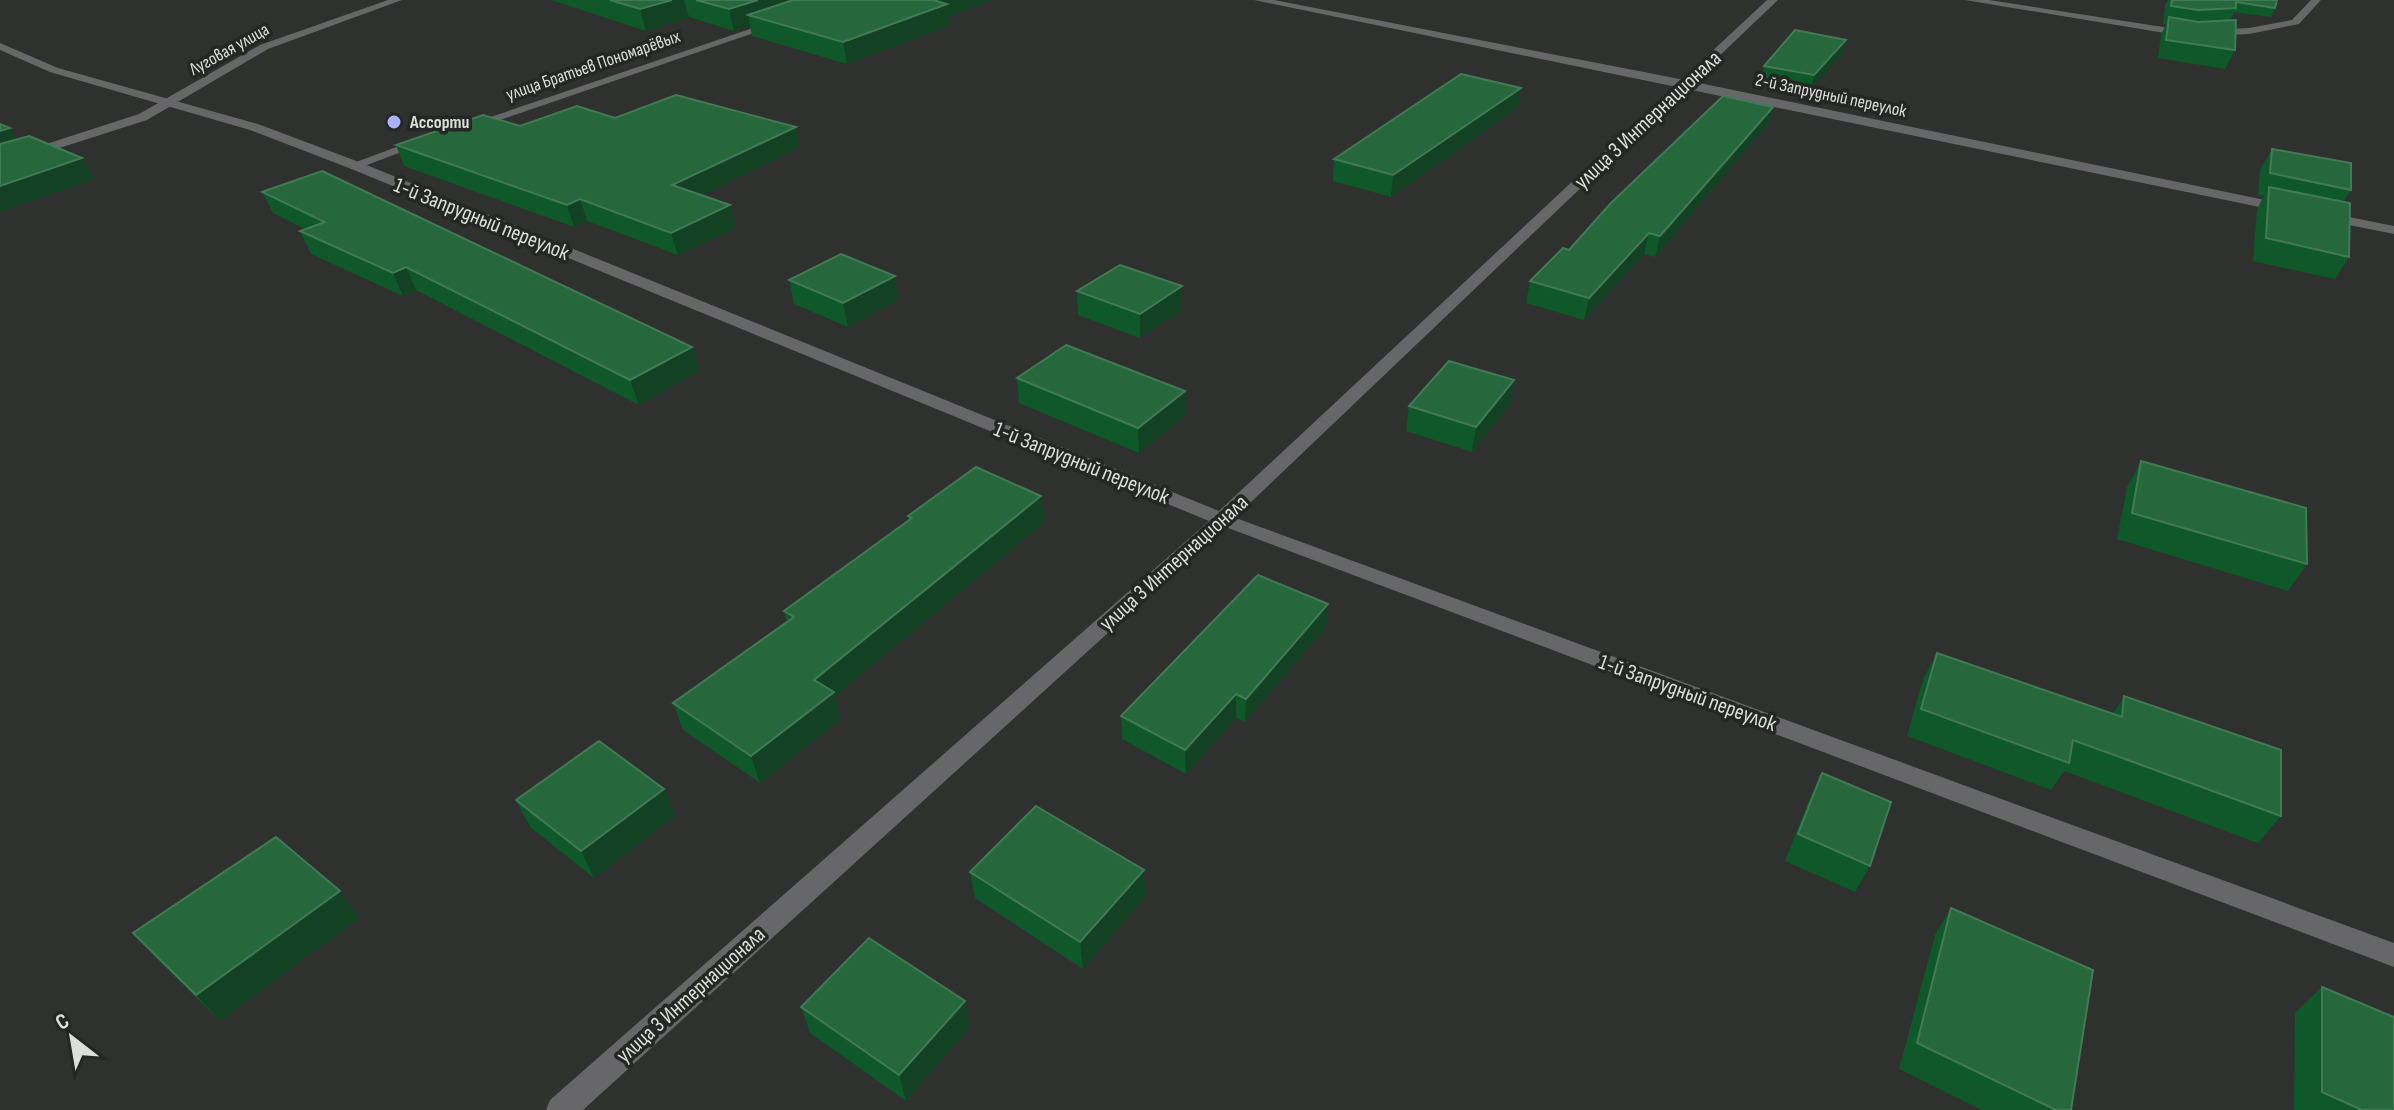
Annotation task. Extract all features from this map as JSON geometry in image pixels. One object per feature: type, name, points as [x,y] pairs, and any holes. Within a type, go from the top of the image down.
[{"type":"street","name":"Луговая улица","points":[[172,102],[264,47],[397,0]]},
{"type":"street","name":"2-й Запрудный переулок","points":[[1259,0],[1685,83],[2302,211]]},
{"type":"street","name":"улица 3 Интернационала","points":[[561,1110],[1222,519],[1773,0]]},
{"type":"street","points":[[1970,0],[2189,34],[2249,31],[2295,22],[2316,0]]},
{"type":"street","name":"улица Братьев Пономарёвых","points":[[458,130],[785,20]]},
{"type":"street","name":"1-й Запрудный переулок","points":[[0,46],[54,70],[254,127],[1222,519],[2394,955]]},
{"type":"street","points":[[0,163],[143,117],[172,102]]},
{"type":"street","points":[[354,165],[428,140]]},
{"type":"street","points":[[2317,214],[2394,230]]},
{"type":"building","points":[[610,0],[672,0],[640,9]]},
{"type":"building","points":[[696,0],[758,0],[729,9]]},
{"type":"building","points":[[793,0],[933,0],[947,4],[843,42],[748,15]]},
{"type":"building","points":[[2172,0],[2236,0],[2236,8],[2198,10],[2171,6]]},
{"type":"building","points":[[2236,0],[2277,0],[2275,8]]},
{"type":"building","points":[[2169,17],[2198,22],[2236,20],[2235,50],[2166,40]]},
{"type":"building","points":[[1795,30],[1846,40],[1814,75],[1764,66]]},
{"type":"building","points":[[1461,74],[1521,88],[1393,175],[1334,159]]},
{"type":"building","points":[[676,95],[796,127],[672,185],[730,205],[671,233],[580,199],[567,205],[396,145],[483,115],[520,126],[577,106],[615,118]]},
{"type":"building","points":[[1723,96],[1773,107],[1660,236],[1649,233],[1589,298],[1530,281],[1563,248],[1569,250],[1611,203]]},
{"type":"building","points":[[29,136],[82,158],[0,186],[0,144]]},
{"type":"building","points":[[2272,149],[2351,163],[2351,190],[2270,173]]},
{"type":"building","points":[[322,171],[692,347],[630,380],[406,267],[393,273],[300,231],[325,222],[262,192]]},
{"type":"building","points":[[2269,187],[2350,203],[2349,257],[2266,238]]},
{"type":"building","points":[[841,254],[895,276],[843,303],[789,280]]},
{"type":"building","points":[[1120,265],[1182,286],[1140,314],[1077,291]]},
{"type":"building","points":[[1066,345],[1185,391],[1138,428],[1017,378]]},
{"type":"building","points":[[1449,361],[1514,380],[1476,427],[1409,406]]},
{"type":"building","points":[[2141,461],[2306,508],[2307,564],[2132,513]]},
{"type":"building","points":[[976,467],[1041,496],[814,680],[834,692],[751,756],[673,703],[794,617],[784,611]]},
{"type":"building","points":[[1258,575],[1328,604],[1246,699],[1236,694],[1185,750],[1121,716]]},
{"type":"building","points":[[1937,653],[2122,717],[2124,696],[2281,750],[2281,816],[2073,740],[2069,763],[1921,709]]},
{"type":"building","points":[[599,741],[664,789],[581,851],[516,800]]},
{"type":"building","points":[[1822,773],[1891,802],[1870,866],[1798,834]]},
{"type":"building","points":[[1036,806],[1144,870],[1080,942],[970,872]]},
{"type":"building","points":[[276,837],[340,891],[196,995],[133,933]]},
{"type":"building","points":[[1951,908],[2093,970],[2071,1110],[2056,1110],[1917,1043]]},
{"type":"building","points":[[869,938],[965,1001],[899,1075],[801,1007]]},
{"type":"building","points":[[2322,987],[2394,1017],[2394,1110],[2362,1110],[2322,1092]]},
{"type":"place","name":"Ассорти","points":[[394,122]]}]
